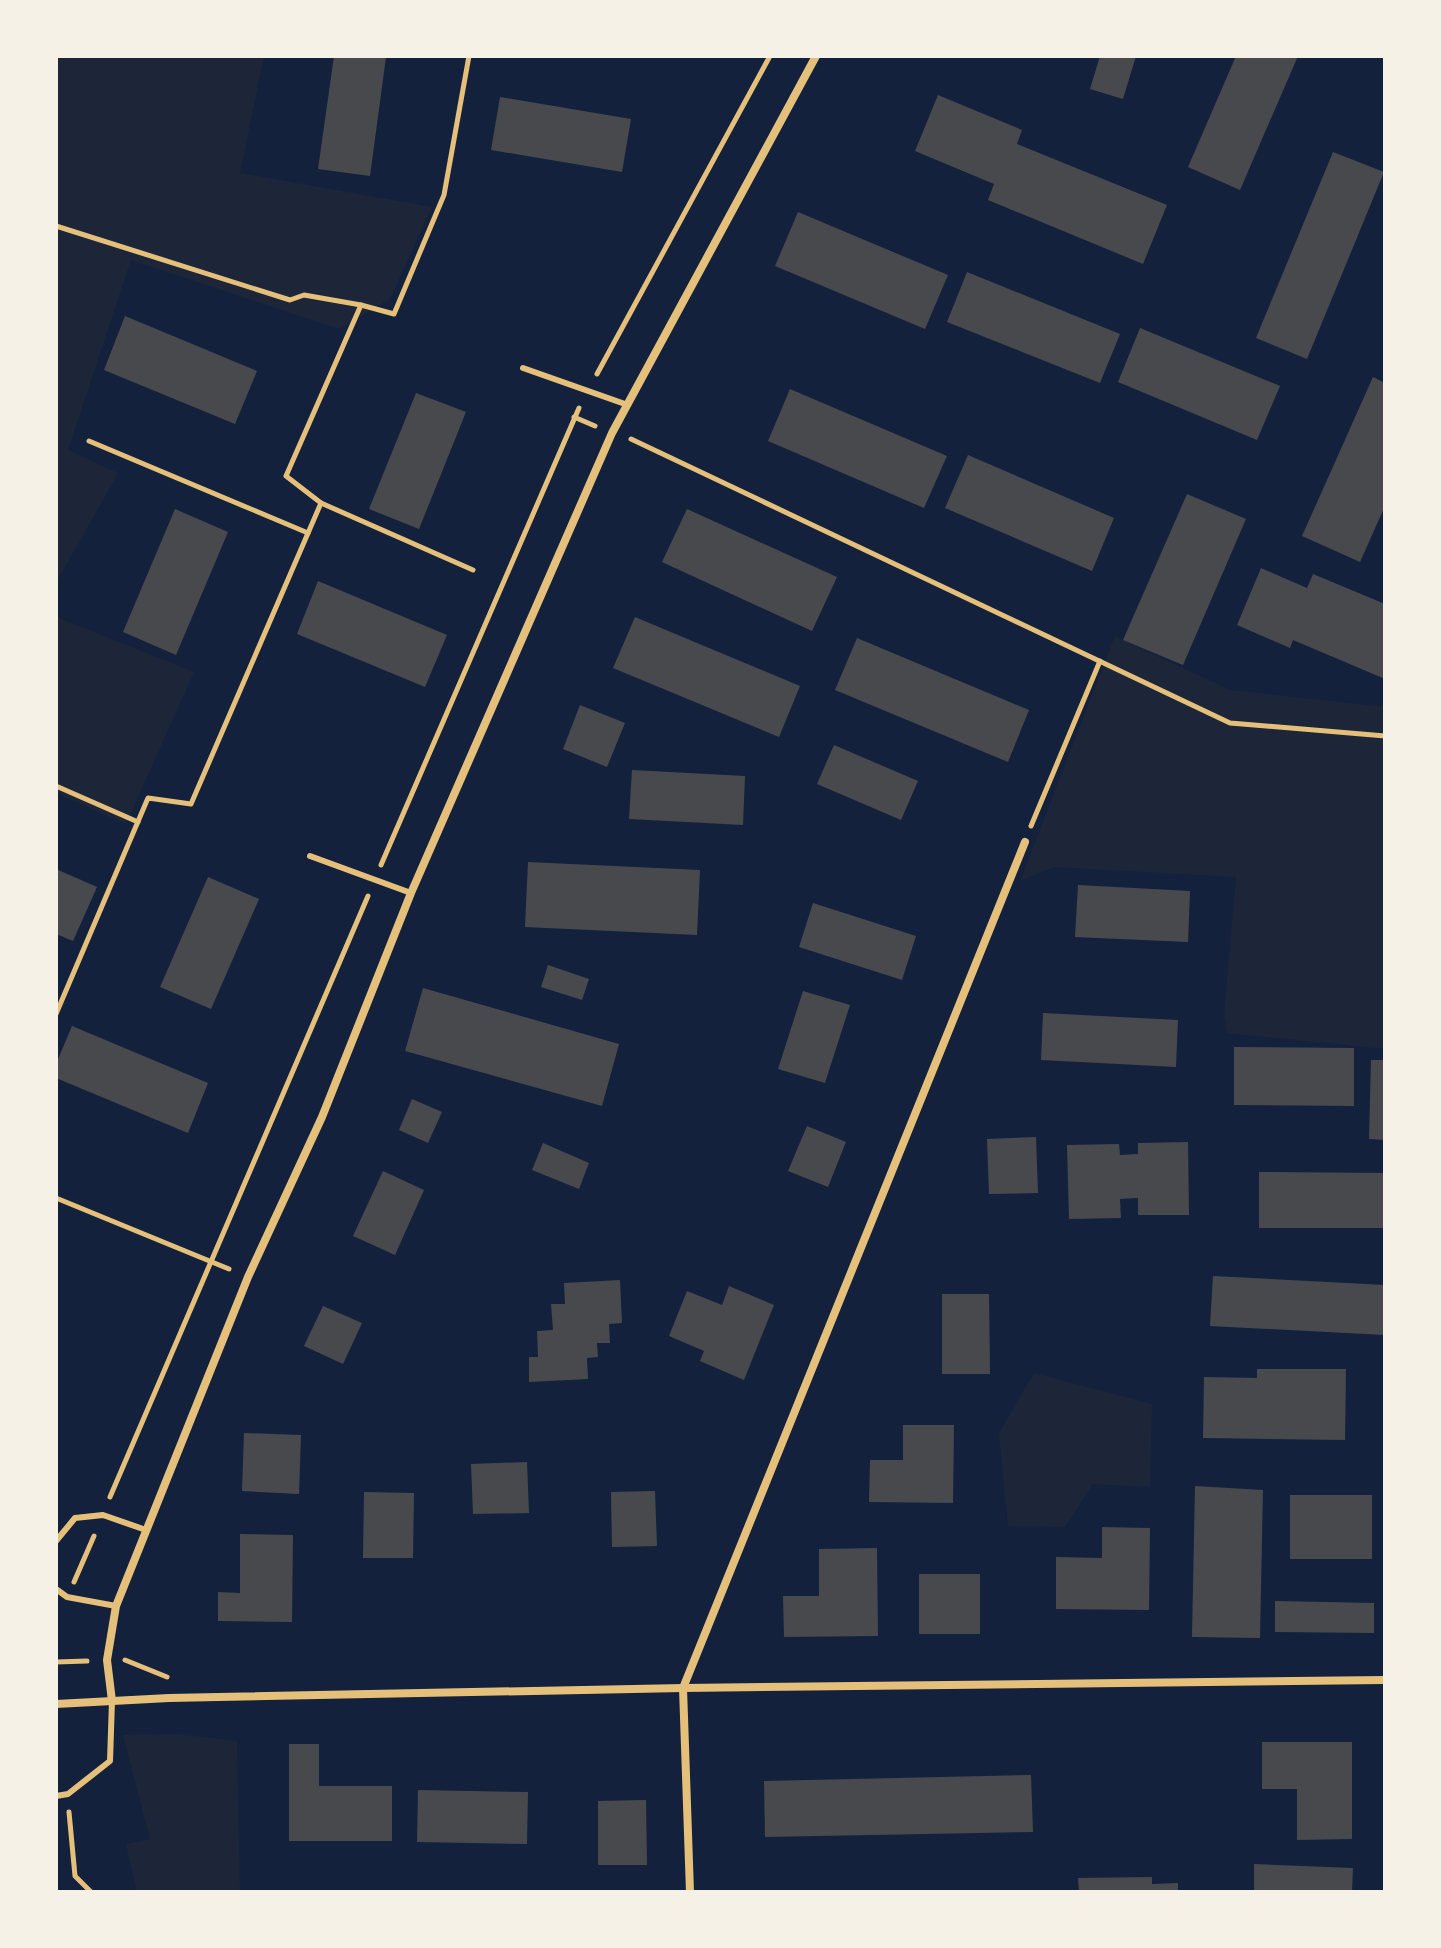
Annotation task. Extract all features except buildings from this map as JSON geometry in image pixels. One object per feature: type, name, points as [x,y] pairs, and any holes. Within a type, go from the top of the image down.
[{"type":"street","points":[[112,1701],[107,1660],[116,1606],[248,1277],[322,1117],[411,893],[625,404],[816,56]]},
{"type":"street","points":[[690,1892],[683,1688],[1025,842]]},
{"type":"street","points":[[56,1704],[683,1688],[1385,1680]]},
{"type":"lane","points":[[523,368],[625,404]]},
{"type":"lane","points":[[310,856],[411,893]]},
{"type":"lane","points":[[56,1541],[75,1518],[103,1515],[146,1530]]},
{"type":"lane","points":[[56,1589],[67,1597],[116,1606]]},
{"type":"lane","points":[[56,1796],[68,1794],[110,1761],[112,1701]]},
{"type":"path","points":[[56,226],[290,300],[304,295],[394,314],[444,195],[469,56]]},
{"type":"path","points":[[67,1597],[588,391],[770,56]]},
{"type":"path","points":[[361,305],[286,476],[321,503],[473,570]]},
{"type":"path","points":[[612,433],[638,439],[1230,723],[1385,736]]},
{"type":"path","points":[[89,441],[308,533]]},
{"type":"path","points":[[56,1014],[148,798],[191,804],[321,503]]},
{"type":"path","points":[[1025,842],[1100,661]]},
{"type":"path","points":[[56,786],[138,822]]},
{"type":"path","points":[[56,1198],[248,1277]]},
{"type":"path","points":[[68,1794],[75,1876],[91,1892]]},
{"type":"shaded area","points":[[56,56],[264,56],[240,173],[432,207],[390,299],[339,329],[131,260],[68,450],[118,473],[56,583]]},
{"type":"shaded area","points":[[56,617],[194,672],[126,824],[56,793]]},
{"type":"shaded area","points":[[1115,636],[1230,690],[1385,707],[1385,1049],[1227,1033],[1224,1015],[1236,877],[1054,867],[1020,881]]},
{"type":"shaded area","points":[[1034,1373],[1152,1404],[1150,1487],[1093,1484],[1065,1527],[1008,1526],[999,1433]]},
{"type":"shaded area","points":[[175,1734],[237,1741],[240,1892],[137,1892],[126,1844],[150,1839],[123,1735]]}]
